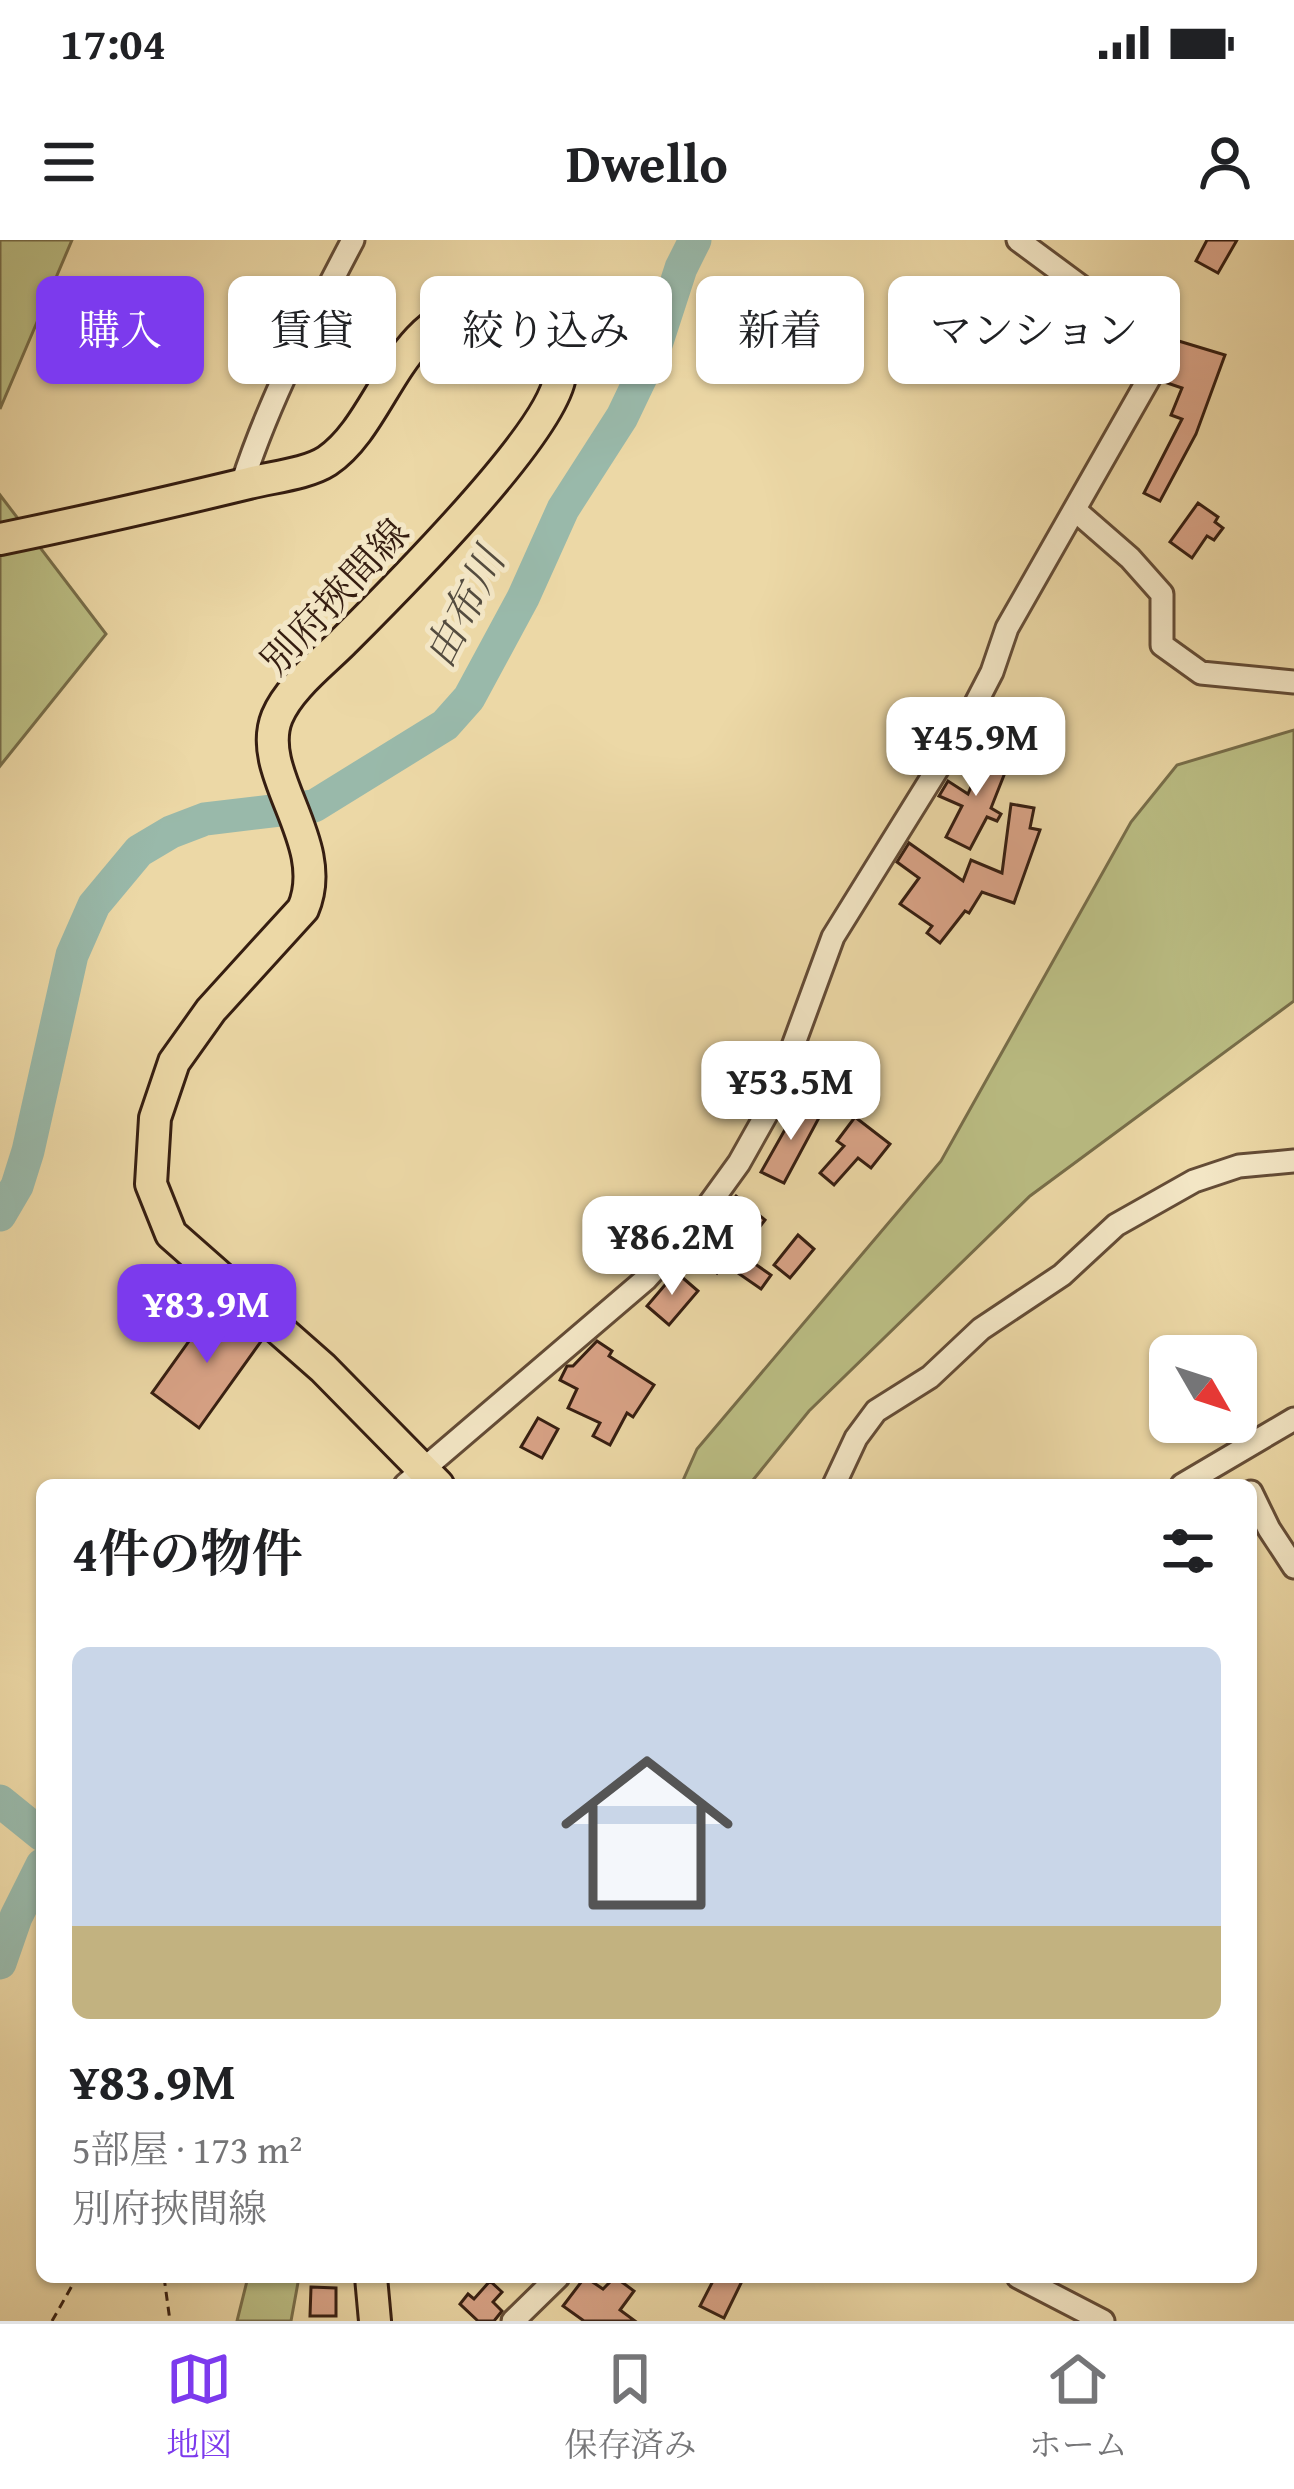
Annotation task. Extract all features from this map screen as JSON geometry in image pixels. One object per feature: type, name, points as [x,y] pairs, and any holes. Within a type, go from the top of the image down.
[{"type":"main road","name":"別府挾間線","points":[[0,539],[149,509],[326,461],[352,434],[398,363],[424,336],[461,310],[512,307],[549,333],[561,364],[558,391],[538,426],[400,587],[284,705],[277,718],[272,744],[311,867],[303,909],[211,1010],[174,1062],[155,1118],[151,1184],[171,1234],[323,1368],[421,1479]]},
{"type":"main road","points":[[372,2283],[375,2321]]},
{"type":"street","points":[[242,484],[294,358],[353,240]]},
{"type":"street","points":[[423,1479],[646,1280],[692,1228],[739,1163],[771,1106],[833,937],[964,726],[992,672],[1007,628],[1159,362],[1156,342],[1018,240]]},
{"type":"street","points":[[1075,510],[1162,593],[1162,645],[1201,673],[1294,682]]},
{"type":"street","points":[[837,1479],[856,1438],[876,1412],[930,1378],[981,1329],[1062,1275],[1116,1225],[1194,1180],[1239,1166],[1294,1161]]},
{"type":"street","points":[[1192,1479],[1294,1419]]},
{"type":"street","points":[[1233,1455],[1244,1479]]},
{"type":"street","points":[[1257,1505],[1294,1567]]},
{"type":"street","points":[[513,2321],[552,2283]]},
{"type":"street","points":[[1029,2283],[1102,2321]]},
{"type":"path","points":[[52,2321],[75,2283]]},
{"type":"path","points":[[165,2283],[170,2321]]},
{"type":"green space","points":[[0,240],[72,240],[57,276],[36,276],[36,324],[0,409]]},
{"type":"green space","points":[[0,495],[106,634],[0,766]]},
{"type":"green space","points":[[1294,730],[1294,1001],[1030,1196],[809,1411],[754,1479],[684,1479],[697,1449],[941,1161],[1131,822],[1177,765]]},
{"type":"green space","points":[[246,2283],[298,2283],[291,2321],[237,2321]]},
{"type":"building","points":[[1207,240],[1237,240],[1218,273],[1196,261]]},
{"type":"building","points":[[1180,341],[1225,355],[1196,434],[1160,501],[1144,493],[1182,419],[1171,415],[1182,388],[1170,384],[1180,384]]},
{"type":"building","points":[[1198,503],[1218,517],[1215,522],[1223,528],[1214,540],[1207,536],[1192,558],[1170,542]]},
{"type":"building","points":[[987,748],[1010,760],[991,808],[1001,814],[997,821],[987,817],[970,849],[946,837],[962,806],[939,796],[948,781],[968,794]]},
{"type":"building","points":[[1011,804],[1034,808],[1030,828],[1040,830],[1014,903],[982,892],[940,943],[927,933],[932,926],[900,904],[919,878],[897,862],[909,843],[963,881],[971,860],[1002,873]]},
{"type":"building","points":[[800,1103],[821,1114],[784,1183],[761,1172]]},
{"type":"building","points":[[855,1117],[890,1144],[871,1168],[858,1158],[834,1185],[820,1173],[844,1146],[837,1141]]},
{"type":"building","points":[[736,1196],[765,1220],[739,1253],[771,1275],[761,1289],[725,1264],[717,1273],[700,1256],[734,1220],[723,1212]]},
{"type":"building","points":[[798,1235],[814,1249],[790,1278],[774,1265]]},
{"type":"building","points":[[676,1272],[698,1291],[669,1325],[647,1306]]},
{"type":"building","points":[[217,1302],[262,1340],[199,1428],[152,1393]]},
{"type":"building","points":[[597,1341],[612,1351],[609,1356],[654,1385],[633,1417],[627,1413],[610,1445],[593,1436],[600,1423],[568,1408],[577,1389],[560,1380],[567,1366],[573,1366]]},
{"type":"building","points":[[538,1418],[558,1429],[542,1458],[521,1447]]},
{"type":"building","points":[[492,2283],[502,2292],[493,2302],[502,2311],[494,2321],[478,2321],[460,2304],[468,2294],[474,2299]]},
{"type":"building","points":[[580,2283],[603,2289],[609,2283],[623,2283],[634,2291],[620,2310],[635,2321],[584,2321],[563,2306]]},
{"type":"building","points":[[712,2283],[741,2283],[724,2318],[700,2306]]},
{"type":"building","points":[[311,2287],[336,2288],[336,2316],[310,2316]]},
{"type":"waterway","name":"由布川","points":[[0,1215],[17,1186],[28,1151],[72,955],[94,905],[139,851],[171,832],[205,819],[314,806],[445,725],[469,698],[523,598],[563,509],[622,417],[655,348],[695,240]]},
{"type":"waterway","points":[[0,1801],[36,1830]]},
{"type":"waterway","points":[[0,1963],[36,1877]]}]
